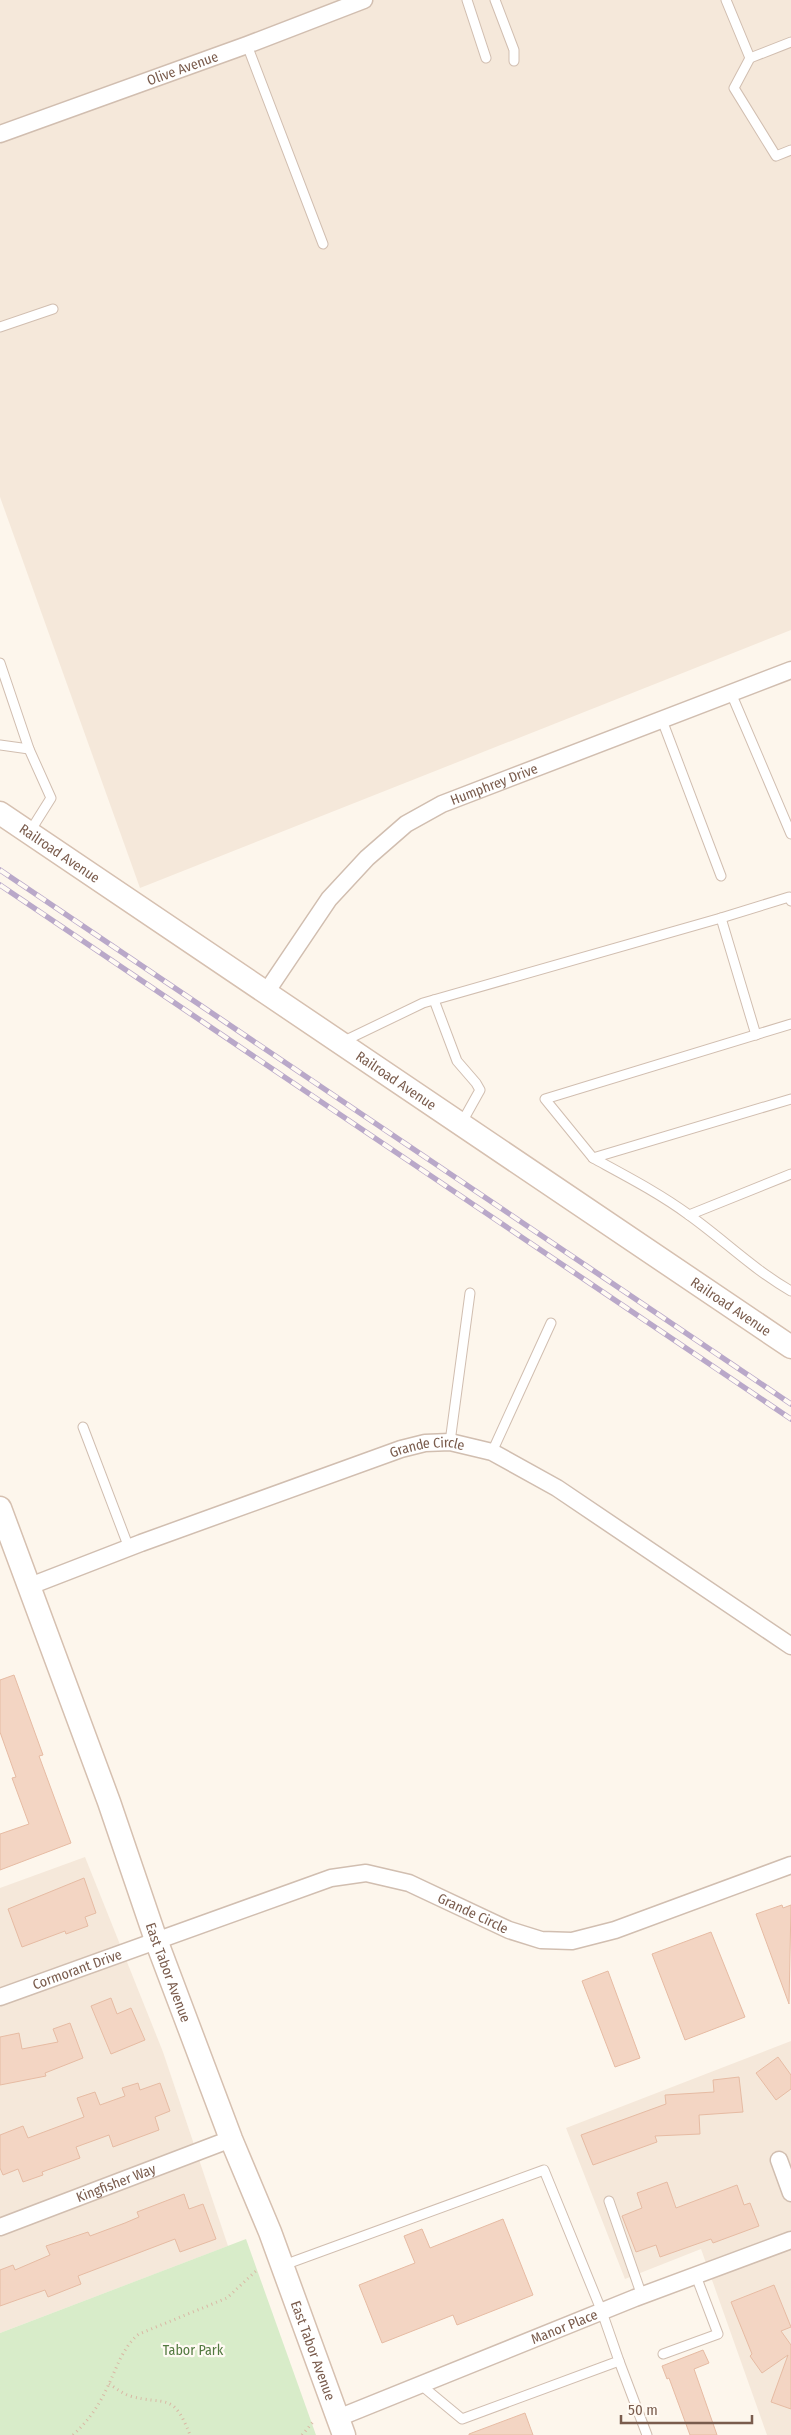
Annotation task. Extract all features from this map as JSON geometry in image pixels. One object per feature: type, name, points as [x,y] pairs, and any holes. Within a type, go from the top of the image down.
[{"type":"main road","name":"Railroad Avenue","points":[[0,813],[265,994],[791,1347]]},
{"type":"main road","name":"East Tabor Avenue","points":[[0,1508],[109,1802],[156,1940],[230,2139],[282,2266],[341,2427]]},
{"type":"street","name":"Olive Avenue","points":[[0,134],[247,45],[364,0]]},
{"type":"street","name":"Humphrey Drive","points":[[265,994],[329,899],[367,858],[406,824],[442,804],[791,670]]},
{"type":"street","name":"Grande Circle","points":[[30,1586],[401,1449],[425,1442],[450,1442],[492,1452],[557,1488],[791,1646]]},
{"type":"street","name":"Grande Circle","points":[[156,1940],[331,1878],[366,1873],[409,1883],[509,1930],[541,1940],[572,1941],[614,1930],[791,1865]]},
{"type":"street","name":"Cormorant Drive","points":[[0,1997],[156,1940]]},
{"type":"street","name":"Kingfisher Way","points":[[0,2227],[230,2139]]},
{"type":"street","points":[[779,2160],[791,2192]]},
{"type":"street","name":"Manor Place","points":[[341,2427],[421,2385],[642,2296],[791,2240]]},
{"type":"lane","points":[[467,0],[486,58]]},
{"type":"lane","points":[[495,0],[514,50],[514,61]]},
{"type":"lane","points":[[726,0],[750,58]]},
{"type":"lane","points":[[791,42],[750,58],[734,88],[776,156],[791,150]]},
{"type":"lane","points":[[247,45],[323,244]]},
{"type":"lane","points":[[0,327],[53,309]]},
{"type":"lane","points":[[0,664],[29,749],[51,798],[29,833]]},
{"type":"lane","points":[[731,693],[791,834]]},
{"type":"lane","points":[[662,720],[721,876]]},
{"type":"lane","points":[[0,745],[29,749]]},
{"type":"lane","points":[[340,1044],[434,1000],[789,897],[791,900]]},
{"type":"lane","points":[[721,918],[756,1034]]},
{"type":"lane","points":[[434,1000],[457,1061],[476,1082],[480,1090],[461,1125]]},
{"type":"lane","points":[[791,1024],[545,1099],[593,1158],[652,1191],[689,1215],[775,1282],[791,1291]]},
{"type":"lane","points":[[593,1158],[791,1099]]},
{"type":"lane","points":[[689,1215],[791,1174]]},
{"type":"lane","points":[[450,1442],[470,1293]]},
{"type":"lane","points":[[492,1452],[551,1323]]},
{"type":"lane","points":[[83,1427],[129,1548]]},
{"type":"lane","points":[[282,2266],[544,2170],[602,2312],[647,2435]]},
{"type":"lane","points":[[609,2201],[642,2296]]},
{"type":"lane","points":[[663,2354],[718,2334],[696,2276]]},
{"type":"lane","points":[[421,2385],[462,2419],[619,2361]]},
{"type":"path","points":[[73,2435],[90,2419],[130,2341],[135,2337],[227,2298],[258,2269]]},
{"type":"path","points":[[109,2384],[127,2396],[169,2402],[177,2410],[190,2435]]},
{"type":"path","points":[[302,2435],[313,2422]]},
{"type":"shaded area","points":[[0,0],[791,0],[791,630],[140,888],[0,497]]},
{"type":"shaded area","points":[[85,1857],[163,2052],[228,2246],[0,2333],[0,1888]]},
{"type":"shaded area","points":[[791,2041],[791,2435],[767,2435],[701,2249],[625,2279],[566,2128]]},
{"type":"green space","name":"Tabor Park","points":[[246,2239],[316,2435],[0,2435],[0,2333]]},
{"type":"building","points":[[14,1675],[43,1755],[39,1756],[71,1843],[0,1870],[0,1834],[29,1824],[12,1778],[16,1777],[0,1732],[0,1680]]},
{"type":"building","points":[[84,1878],[96,1913],[85,1917],[88,1926],[66,1934],[65,1931],[22,1947],[8,1909]]},
{"type":"building","points":[[782,1905],[783,1908],[791,1905],[789,2004],[756,1914]]},
{"type":"building","points":[[711,1932],[745,2017],[685,2040],[652,1954]]},
{"type":"building","points":[[608,1971],[640,2058],[615,2067],[582,1981]]},
{"type":"building","points":[[111,1998],[117,2014],[131,2008],[145,2040],[111,2054],[91,2006]]},
{"type":"building","points":[[70,2023],[83,2058],[45,2073],[46,2076],[0,2085],[0,2037],[19,2033],[22,2049],[58,2042],[53,2029]]},
{"type":"building","points":[[778,2057],[791,2075],[791,2089],[776,2100],[756,2073]]},
{"type":"building","points":[[739,2077],[743,2112],[699,2115],[700,2134],[655,2136],[657,2142],[593,2165],[581,2135],[666,2104],[665,2095],[714,2092],[713,2080]]},
{"type":"building","points":[[138,2083],[140,2090],[160,2083],[170,2111],[155,2117],[159,2130],[113,2147],[109,2135],[76,2147],[80,2158],[42,2172],[43,2175],[23,2182],[18,2169],[3,2175],[0,2168],[0,2135],[23,2126],[28,2138],[84,2117],[77,2098],[95,2092],[100,2105],[125,2096],[122,2088]]},
{"type":"building","points":[[667,2182],[676,2208],[737,2185],[744,2205],[750,2203],[759,2226],[713,2243],[711,2239],[660,2257],[656,2245],[636,2252],[622,2216],[642,2208],[637,2193]]},
{"type":"building","points":[[184,2194],[189,2209],[203,2204],[216,2239],[180,2252],[175,2239],[78,2276],[81,2284],[48,2297],[45,2290],[0,2306],[0,2270],[13,2265],[15,2270],[50,2255],[46,2246],[88,2232],[90,2236],[125,2223],[139,2217],[137,2212]]},
{"type":"building","points":[[503,2219],[533,2295],[457,2325],[453,2315],[382,2343],[359,2285],[415,2263],[404,2236],[422,2229],[430,2248]]},
{"type":"building","points":[[774,2285],[791,2327],[781,2331],[791,2345],[791,2409],[771,2402],[788,2355],[762,2373],[750,2356],[752,2354],[731,2302]]},
{"type":"building","points":[[703,2350],[709,2363],[694,2369],[717,2435],[690,2435],[669,2378],[667,2379],[662,2366]]},
{"type":"building","points":[[525,2413],[533,2435],[469,2435],[469,2434]]},
{"type":"railway","points":[[0,870],[791,1404]]},
{"type":"railway","points":[[0,885],[791,1419]]}]
